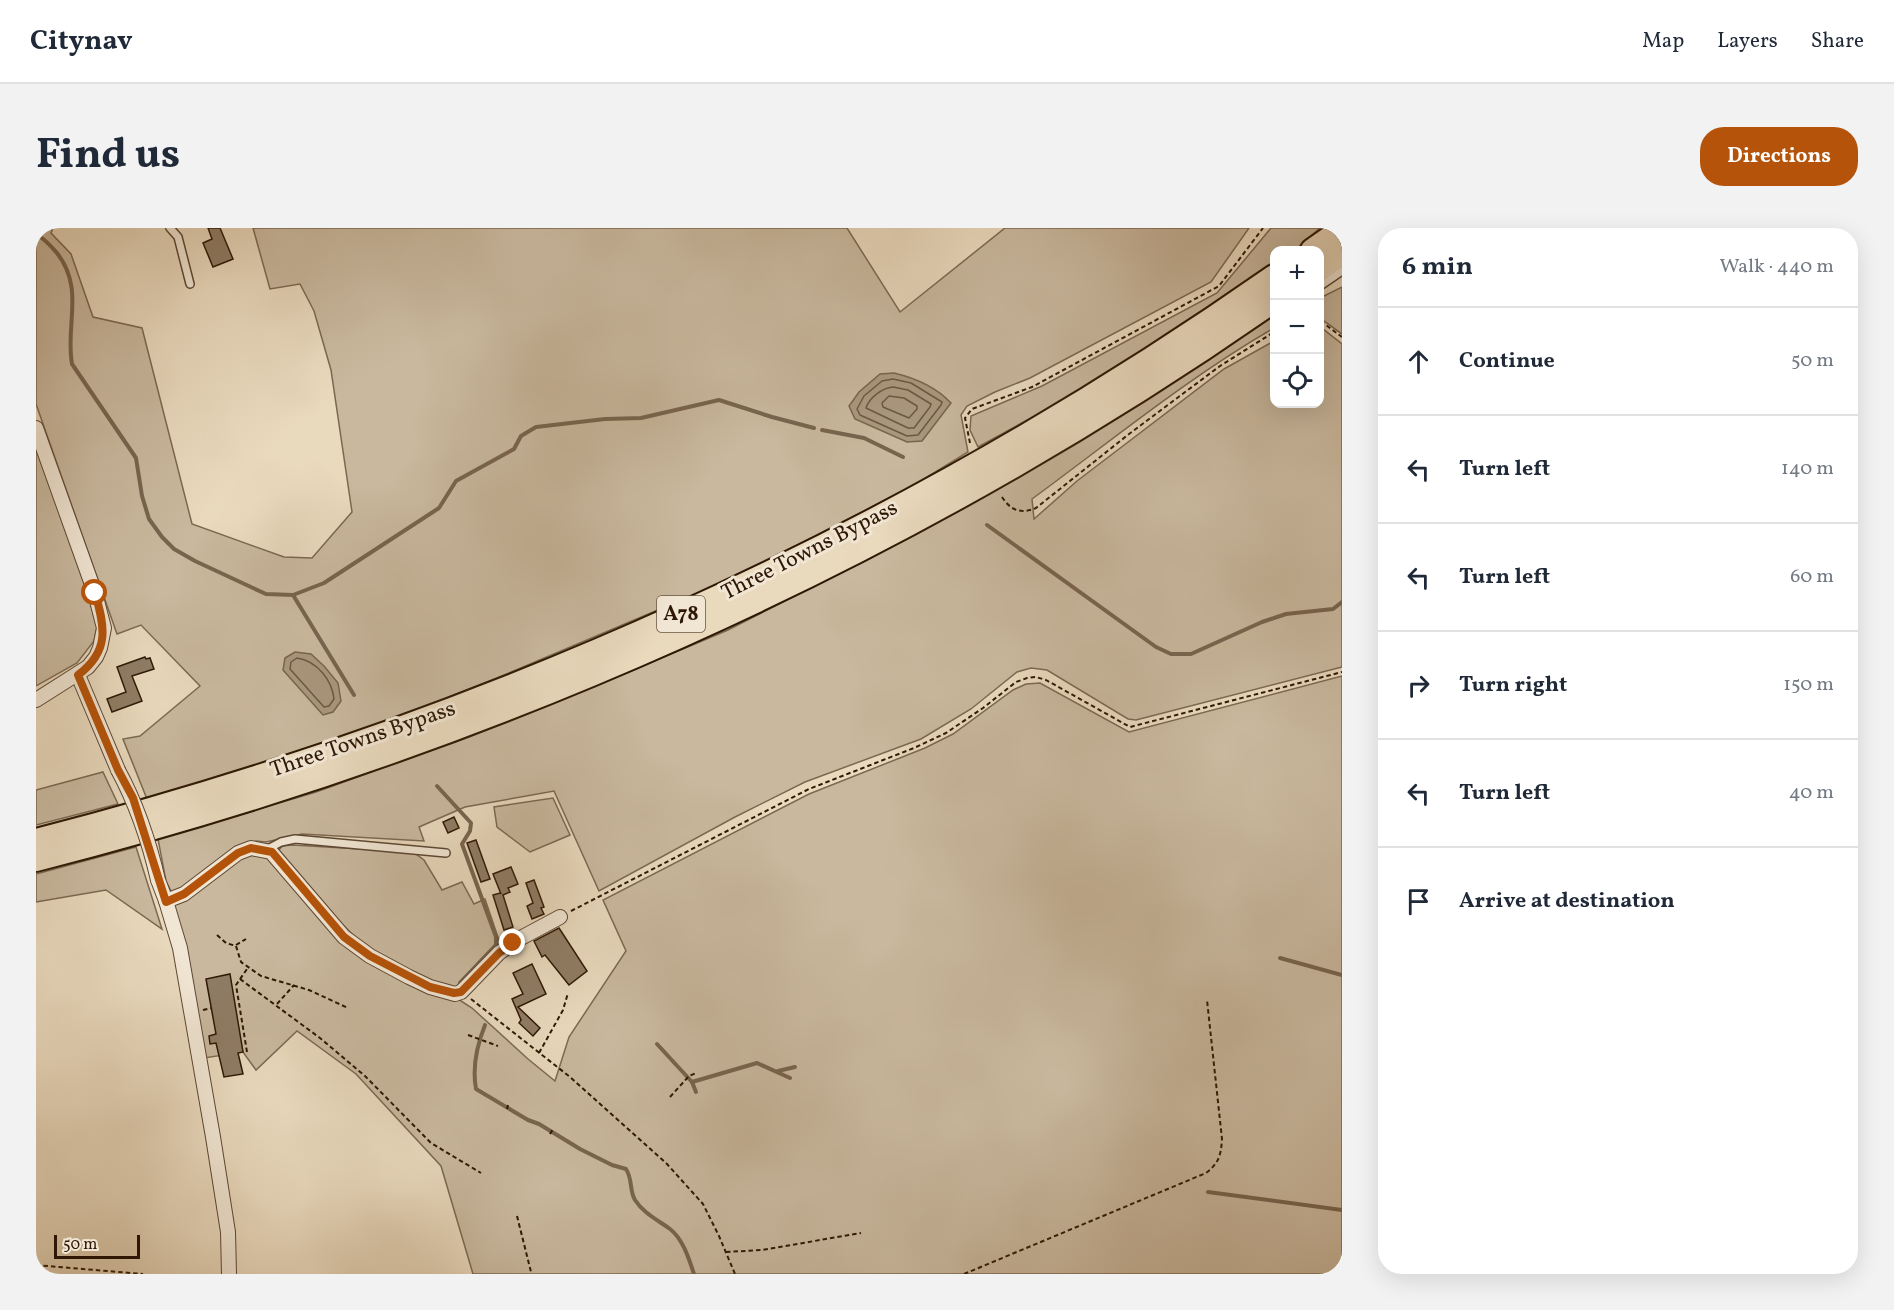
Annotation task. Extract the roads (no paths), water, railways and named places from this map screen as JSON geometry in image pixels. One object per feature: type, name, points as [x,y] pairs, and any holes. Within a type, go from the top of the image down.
[{"type":"highway","points":[[1316,246],[1342,229]]},
{"type":"highway","points":[[1324,267],[1342,254]]},
{"type":"highway","name":"Three Towns Bypass","points":[[36,840],[213,791],[334,752],[431,718],[665,622],[803,556],[924,493],[1027,435],[1136,370],[1270,279]]},
{"type":"highway","name":"Three Towns Bypass","points":[[36,860],[233,806],[342,771],[540,697],[672,641],[812,573],[945,504],[1037,452],[1270,306]]},
{"type":"street","points":[[36,428],[103,620],[102,639],[96,657],[88,667],[36,700]]},
{"type":"street","points":[[78,675],[118,770],[133,798],[149,843],[158,880],[180,948],[228,1232],[229,1274]]},
{"type":"street","points":[[166,902],[184,894],[238,853],[251,848],[266,850],[272,852],[344,937],[370,956],[430,987],[454,993],[461,992],[499,953],[519,939],[560,917]]},
{"type":"lane","points":[[170,228],[178,237],[190,284]]},
{"type":"lane","points":[[1314,246],[1333,228]]},
{"type":"lane","points":[[1324,283],[1342,271]]},
{"type":"lane","points":[[266,850],[280,842],[295,839],[446,853]]},
{"type":"water","points":[[894,373],[925,384],[939,392],[951,403],[922,441],[907,442],[855,419],[849,406],[859,392],[880,374]]},
{"type":"water","points":[[295,652],[311,654],[338,683],[341,701],[333,712],[323,715],[283,670],[285,658]]},
{"type":"waterway","points":[[36,234],[52,247],[65,267],[72,294],[70,350],[72,364],[136,458],[142,496],[149,519],[174,549],[266,594],[293,595],[324,583],[439,508],[456,481],[514,449],[521,436],[536,427],[605,419],[641,418],[719,400],[814,428]]},
{"type":"waterway","points":[[822,430],[864,438],[903,457]]},
{"type":"waterway","points":[[987,525],[1156,647],[1171,654],[1191,654],[1262,622],[1286,614],[1333,609],[1342,602]]},
{"type":"waterway","points":[[293,595],[354,695]]},
{"type":"waterway","points":[[437,786],[471,823],[470,831],[462,844],[496,937],[496,945],[460,983]]},
{"type":"waterway","points":[[1280,958],[1342,975]]},
{"type":"waterway","points":[[485,1025],[476,1056],[476,1089],[580,1149],[612,1165],[626,1169],[635,1200],[647,1213],[679,1238],[694,1274]]},
{"type":"waterway","points":[[657,1044],[692,1082],[696,1092]]},
{"type":"waterway","points":[[692,1082],[757,1063],[790,1078]]},
{"type":"waterway","points":[[778,1071],[795,1067]]},
{"type":"waterway","points":[[1208,1192],[1342,1210]]}]
